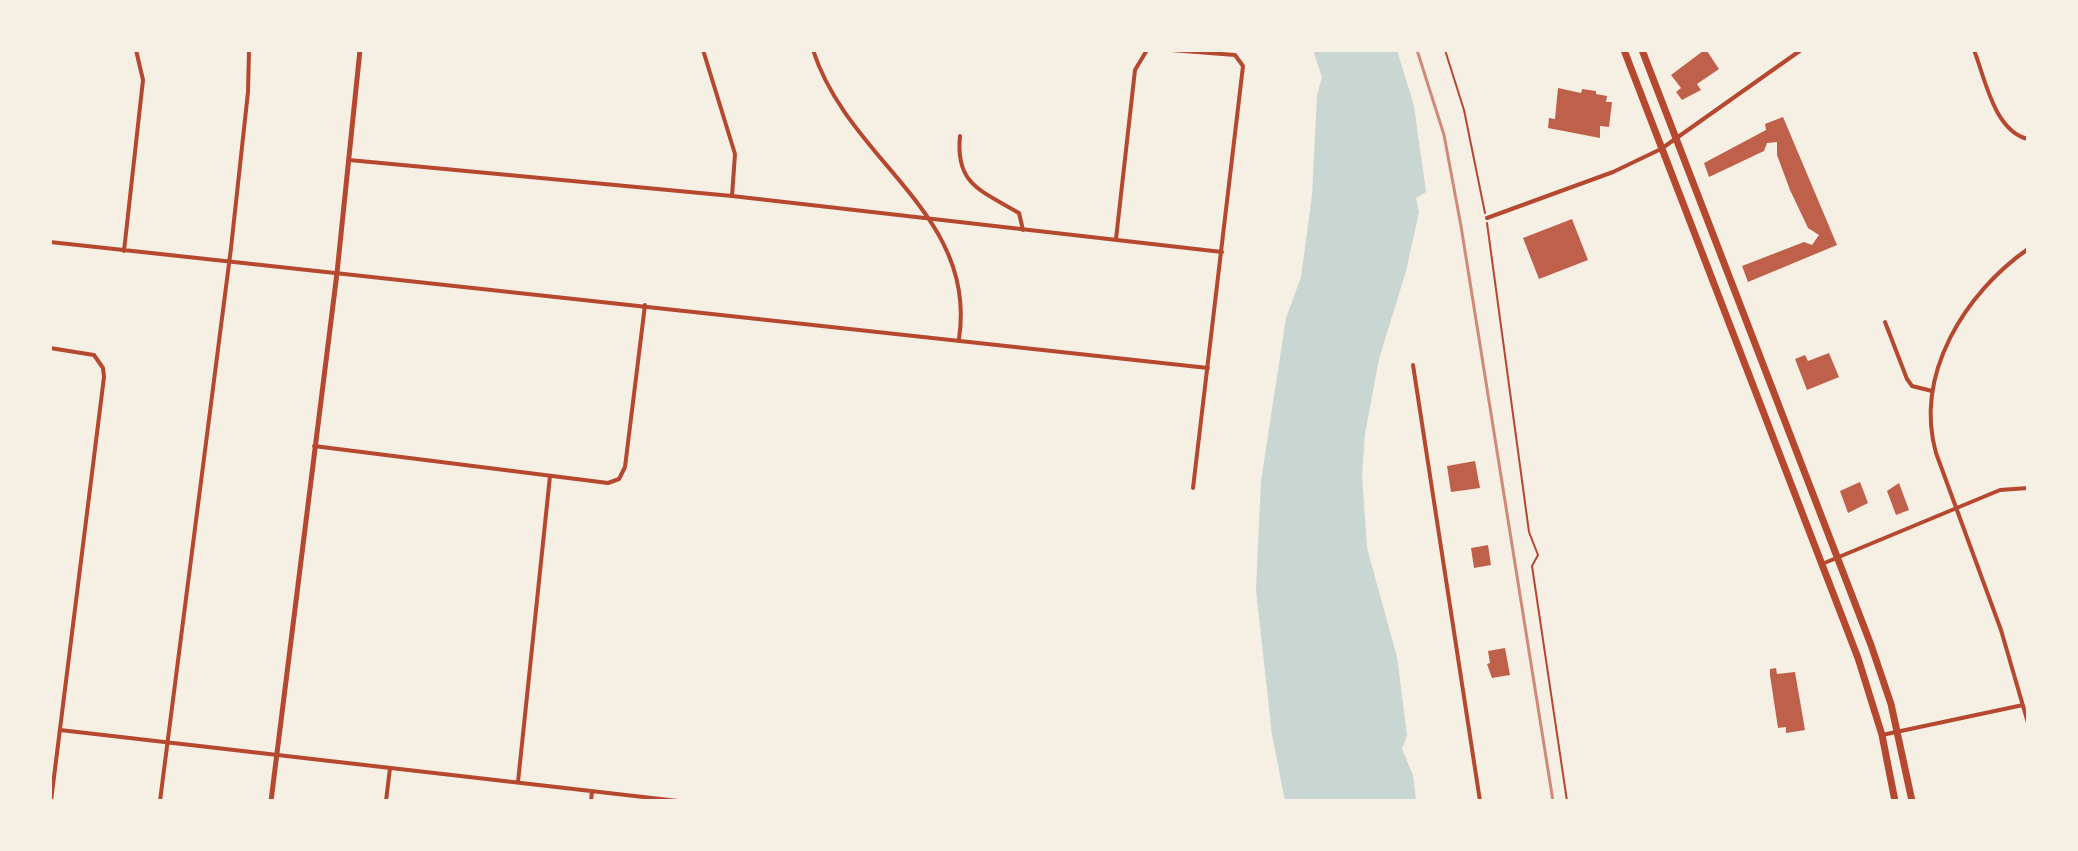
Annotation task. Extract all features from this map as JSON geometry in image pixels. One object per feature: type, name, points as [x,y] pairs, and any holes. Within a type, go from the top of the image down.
[{"type":"main road","points":[[1624,50],[1858,658],[1882,735],[1895,801]]},
{"type":"main road","points":[[1642,50],[1871,645],[1897,731],[1912,801]]},
{"type":"street","points":[[124,251],[143,80],[136,50]]},
{"type":"street","points":[[160,801],[229,262],[248,92],[249,50]]},
{"type":"street","points":[[271,801],[337,273],[360,50]]},
{"type":"street","points":[[703,50],[735,154],[732,196]]},
{"type":"street","points":[[813,50],[838,103],[948,246],[959,276],[962,303],[959,339]]},
{"type":"street","points":[[1116,239],[1135,70],[1147,50]]},
{"type":"street","points":[[1171,50],[1235,55],[1242,60],[1193,488]]},
{"type":"street","points":[[1487,218],[1613,172],[1661,149],[1801,50]]},
{"type":"street","points":[[1974,50],[2001,119],[2013,132],[2028,139]]},
{"type":"street","points":[[960,136],[958,151],[965,177],[971,184],[1019,213],[1023,230]]},
{"type":"street","points":[[349,160],[732,196],[1222,252]]},
{"type":"street","points":[[50,242],[1208,368]]},
{"type":"street","points":[[2028,249],[2001,269],[1966,311],[1947,346],[1932,391],[1932,439],[2004,640],[2028,723]]},
{"type":"street","points":[[314,446],[608,483],[619,479],[625,467],[645,305]]},
{"type":"street","points":[[1885,322],[1907,379],[1912,386],[1932,391]]},
{"type":"street","points":[[50,348],[87,352],[99,359],[103,368],[51,801]]},
{"type":"street","points":[[1413,365],[1480,801]]},
{"type":"street","points":[[518,782],[550,476]]},
{"type":"street","points":[[1822,564],[1956,511],[2000,490],[2028,488]]},
{"type":"street","points":[[1882,735],[2023,705]]},
{"type":"street","points":[[60,730],[678,801]]},
{"type":"street","points":[[50,738],[59,739]]},
{"type":"street","points":[[386,801],[390,767]]},
{"type":"street","points":[[591,801],[592,791]]},
{"type":"path","points":[[1445,50],[1464,110],[1487,218],[1529,532],[1538,555],[1532,566],[1567,801]]},
{"type":"shaded area","points":[[1313,50],[1397,50],[1414,106],[1426,192],[1416,198],[1419,212],[1406,271],[1379,359],[1365,434],[1362,475],[1367,548],[1397,657],[1407,735],[1402,749],[1413,775],[1416,801],[1285,801],[1272,735],[1256,590],[1261,481],[1286,318],[1301,277],[1312,195],[1317,96],[1322,77]]},
{"type":"building","points":[[1707,51],[1719,69],[1697,84],[1701,90],[1682,100],[1676,92],[1681,88],[1671,75]]},
{"type":"building","points":[[1558,88],[1581,93],[1582,89],[1596,91],[1596,94],[1607,96],[1606,102],[1612,102],[1609,127],[1600,126],[1600,138],[1548,128],[1549,118],[1555,119]]},
{"type":"building","points":[[1783,117],[1837,245],[1748,282],[1742,266],[1804,242],[1812,245],[1819,235],[1808,228],[1790,190],[1777,155],[1777,142],[1767,143],[1764,151],[1709,177],[1704,163],[1766,130],[1765,124]]},
{"type":"building","points":[[1572,219],[1588,260],[1539,279],[1523,238]]},
{"type":"building","points":[[1829,353],[1839,377],[1807,390],[1795,359],[1805,355],[1808,361]]},
{"type":"building","points":[[1475,461],[1480,488],[1451,492],[1447,466]]},
{"type":"building","points":[[1860,482],[1868,503],[1848,513],[1840,491]]},
{"type":"building","points":[[1899,483],[1909,510],[1896,515],[1887,491]]},
{"type":"building","points":[[1488,545],[1491,565],[1474,568],[1471,548]]},
{"type":"building","points":[[1505,648],[1510,675],[1492,678],[1487,664],[1490,663],[1488,651]]},
{"type":"building","points":[[1776,668],[1777,674],[1795,672],[1805,730],[1786,733],[1786,727],[1778,728],[1770,675],[1770,669]]},
{"type":"railway","points":[[1417,50],[1444,135],[1461,226],[1553,801]]}]
